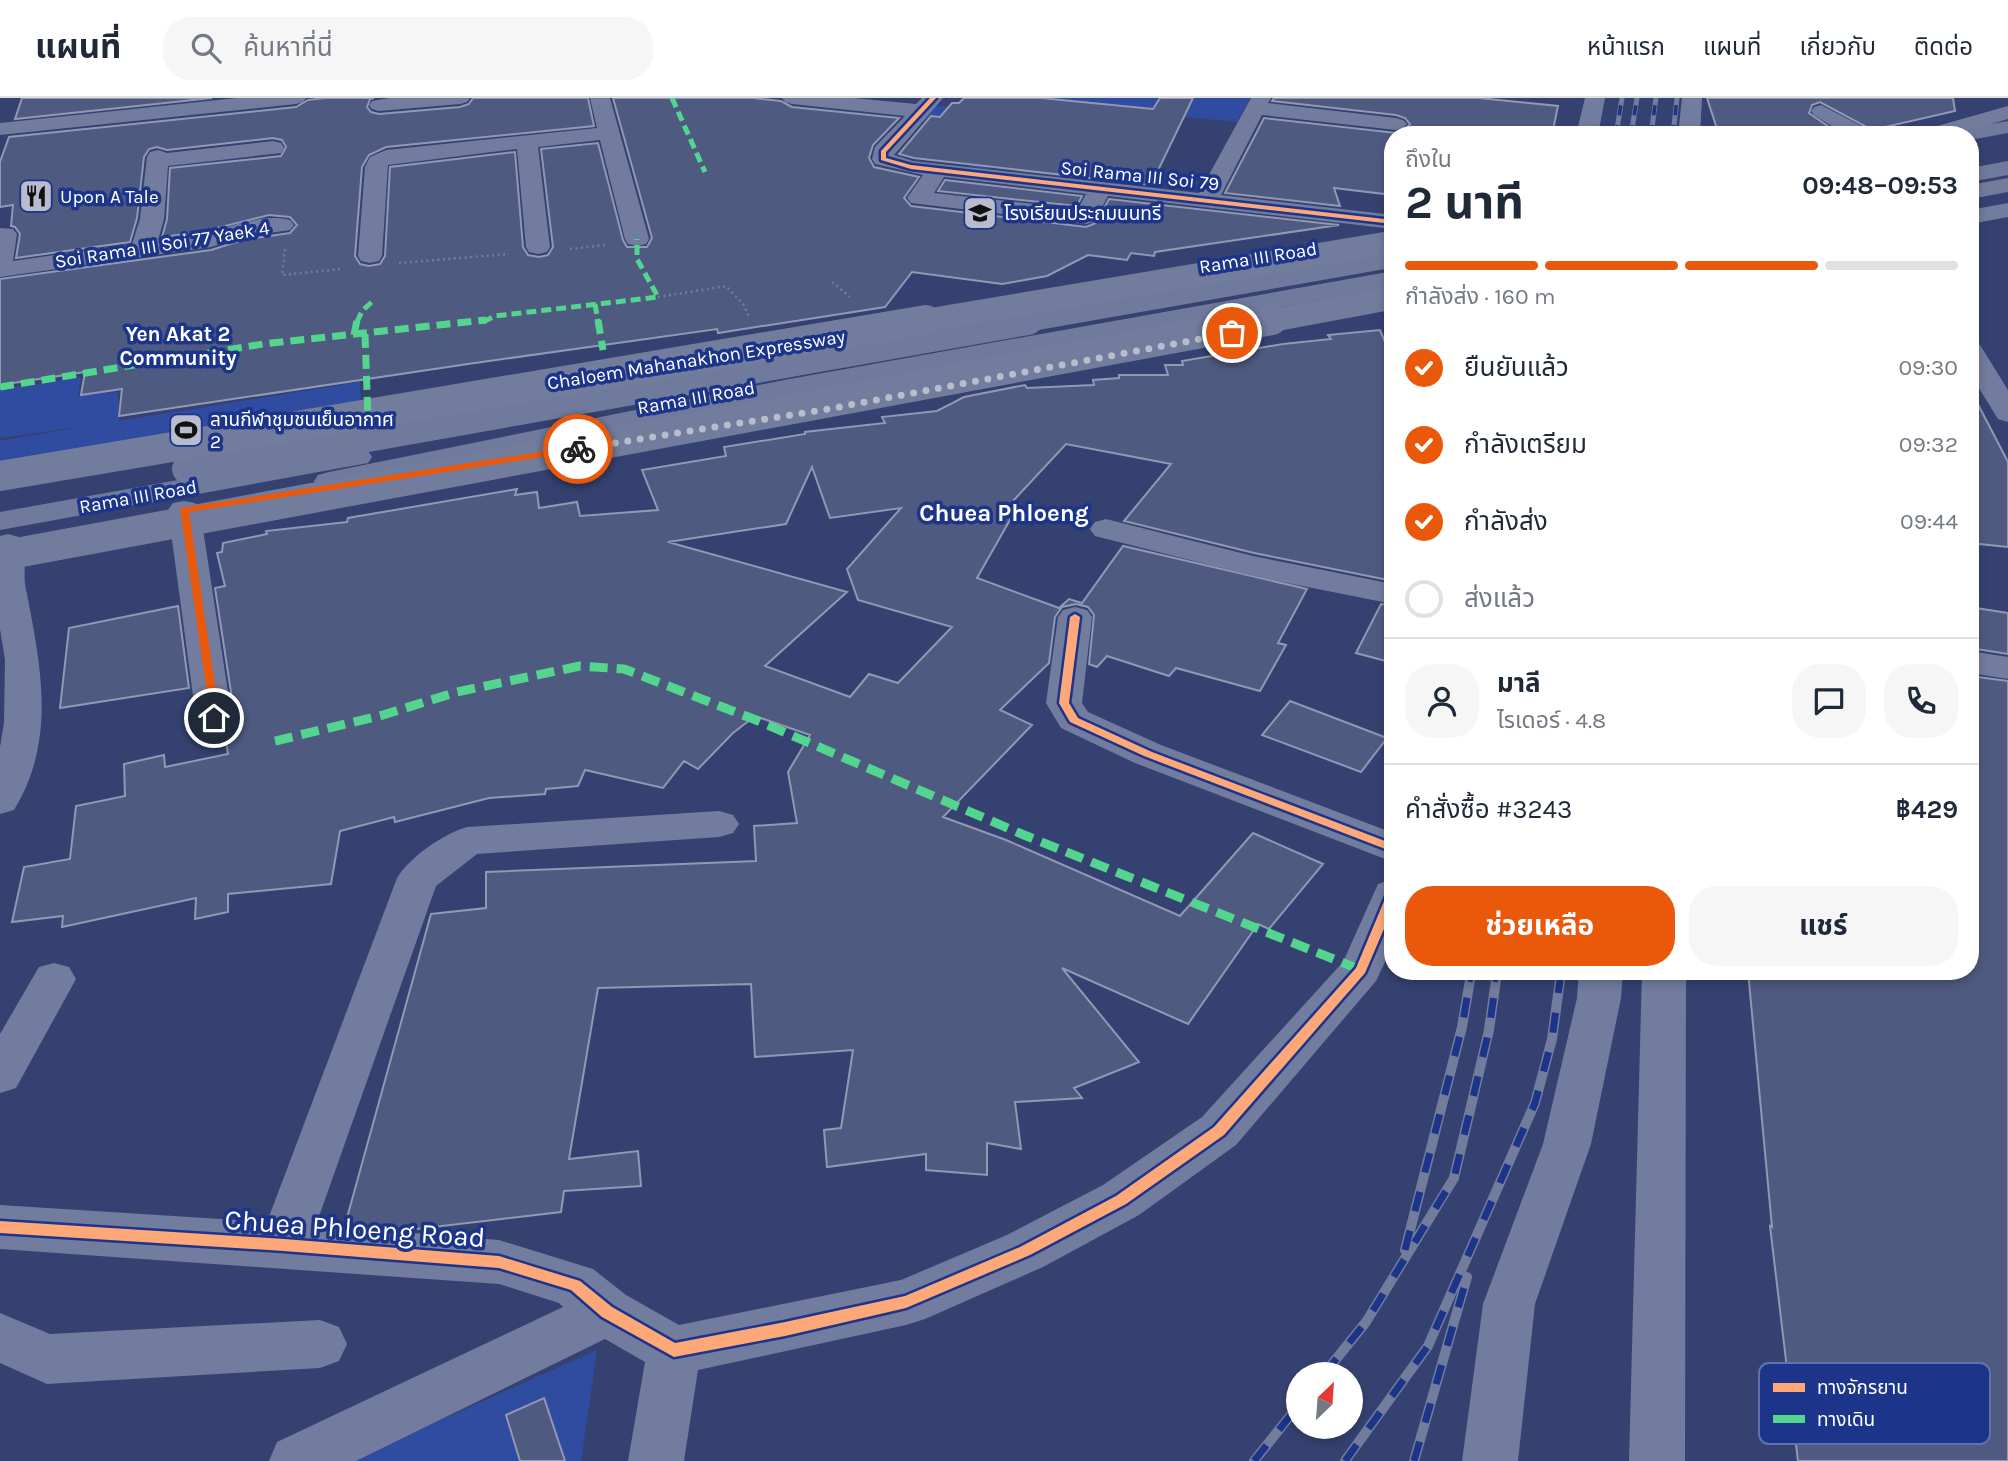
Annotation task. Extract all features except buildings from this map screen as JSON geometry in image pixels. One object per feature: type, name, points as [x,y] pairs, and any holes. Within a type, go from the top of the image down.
[{"type":"highway","points":[[1961,126],[2008,112]]},
{"type":"highway","points":[[1979,155],[2008,137]]},
{"type":"highway","points":[[1979,190],[2008,185]]},
{"type":"highway","name":"Chaloem Mahanakhon Expressway","points":[[0,476],[245,440],[1384,244]]},
{"type":"highway","points":[[2,541],[1384,303]]},
{"type":"highway","points":[[0,462],[245,440]]},
{"type":"main road","points":[[1979,132],[2008,127]]},
{"type":"main road","points":[[1979,158],[2008,149]]},
{"type":"main road","points":[[1979,161],[2008,166]]},
{"type":"main road","points":[[1979,196],[2008,191]]},
{"type":"main road","name":"Rama III Road","points":[[0,488],[637,361],[1384,236]]},
{"type":"main road","points":[[1302,250],[1371,251],[1384,255]]},
{"type":"main road","name":"Rama III Road","points":[[253,498],[686,407],[1234,297],[1384,259]]},
{"type":"main road","name":"Rama III Road","points":[[0,502],[1384,259]]},
{"type":"main road","name":"Rama III Road","points":[[245,440],[1384,277]]},
{"type":"main road","name":"Rama III Road","points":[[2,541],[1384,278]]},
{"type":"main road","name":"Rama III Road","points":[[2,541],[253,498],[757,421],[1384,303]]},
{"type":"street","points":[[2,134],[209,102],[296,98]]},
{"type":"street","points":[[379,105],[460,98]]},
{"type":"street","points":[[600,98],[637,239]]},
{"type":"street","points":[[792,98],[927,105]]},
{"type":"street","points":[[1589,126],[1595,98]]},
{"type":"street","points":[[1690,126],[1692,98]]},
{"type":"street","points":[[1208,200],[1258,103],[1396,124]]},
{"type":"street","name":"Soi Rama III Soi 79","points":[[927,105],[883,152],[883,159],[899,165],[937,170],[1384,221]]},
{"type":"street","points":[[1821,111],[1846,126]]},
{"type":"street","points":[[370,256],[378,162],[398,155],[609,132]]},
{"type":"street","points":[[527,142],[528,251]]},
{"type":"street","points":[[143,249],[152,219],[158,159],[273,148]]},
{"type":"street","points":[[937,170],[919,198],[1086,217],[1101,188]]},
{"type":"street","points":[[1979,215],[2008,210]]},
{"type":"street","name":"Soi Rama III Soi 77 Yaek 4","points":[[2,253],[143,249],[211,240],[238,230],[284,234]]},
{"type":"street","points":[[1979,366],[2008,413]]},
{"type":"street","points":[[184,510],[214,718]]},
{"type":"street","points":[[1106,529],[1254,566],[1384,592]]},
{"type":"street","points":[[0,802],[14,775],[23,723],[23,660],[2,541]]},
{"type":"street","points":[[1075,617],[1064,703],[1074,720],[1148,754],[1384,845]]},
{"type":"street","points":[[1979,663],[2008,668]]},
{"type":"street","points":[[284,1245],[418,878],[467,841],[719,824]]},
{"type":"street","points":[[656,1461],[674,1350],[906,1302],[1025,1251],[1121,1200],[1219,1131],[1361,970],[1384,915]]},
{"type":"street","points":[[0,1075],[54,979]]},
{"type":"street","points":[[1490,1461],[1509,1304],[1567,1144],[1599,998],[1600,980]]},
{"type":"street","points":[[1657,1461],[1664,980]]},
{"type":"street","name":"Chuea Phloeng Road","points":[[1,1229],[284,1245],[499,1262],[575,1285],[607,1312],[674,1350]]},
{"type":"street","points":[[297,1461],[607,1312]]},
{"type":"street","points":[[0,1337],[47,1359],[320,1344]]},
{"type":"path","points":[[284,234],[282,275],[345,268]]},
{"type":"path","points":[[565,249],[613,244]]},
{"type":"path","points":[[394,263],[528,251]]},
{"type":"path","points":[[658,297],[726,286],[743,304],[751,320]]},
{"type":"shaded area","points":[[979,98],[1250,98],[1237,122],[1093,108],[996,156],[986,169],[968,167],[1006,130],[918,121],[933,105],[954,107]]},
{"type":"shaded area","name":"ลานกีฬาชุมชนเย็นอากาศ 2","points":[[81,377],[78,396],[118,392],[119,421],[360,382],[361,418],[0,485],[0,441],[86,426],[0,438],[0,390]]},
{"type":"shaded area","points":[[597,1350],[581,1461],[350,1461]]},
{"type":"railway","points":[[1617,126],[1622,98]]},
{"type":"railway","points":[[1632,126],[1637,98]]},
{"type":"railway","points":[[1652,126],[1656,98]]},
{"type":"railway","points":[[1674,126],[1677,98]]},
{"type":"railway","points":[[1405,1250],[1462,1027],[1470,980]]},
{"type":"railway","points":[[1334,1362],[1366,1322],[1454,1178],[1489,1030],[1496,980]]},
{"type":"railway","points":[[1345,1461],[1428,1346],[1535,1103],[1552,1039],[1560,980]]},
{"type":"railway","points":[[1414,1461],[1467,1277]]},
{"type":"railway","points":[[1254,1461],[1286,1421]]},
{"type":"marked path","points":[[672,98],[705,172]]},
{"type":"marked path","points":[[0,387],[263,344],[481,323],[495,316],[658,297],[637,259],[637,239]]},
{"type":"marked path","points":[[354,335],[360,315],[374,300]]},
{"type":"marked path","points":[[595,304],[603,350]]},
{"type":"marked path","points":[[365,334],[368,419]]},
{"type":"marked path","points":[[275,741],[383,715],[457,692],[580,666],[624,669],[756,720],[1024,835],[1361,970]]},
{"type":"cycle path","points":[[933,98],[883,152],[883,159],[911,167],[1384,221]]},
{"type":"cycle path","points":[[1075,617],[1064,703],[1074,720],[1148,754],[1384,845]]},
{"type":"cycle path","points":[[0,1227],[499,1262],[575,1285],[607,1312],[674,1350],[906,1302],[1025,1251],[1121,1200],[1219,1131],[1361,970],[1384,915]]},
{"type":"way so far","points":[[578,449],[828,409],[1232,333]]},
{"type":"place","name":"Upon A Tale","points":[[36,196]]},
{"type":"place","name":"โรงเรียนประถมนนทรี","points":[[980,213]]},
{"type":"place","name":"ลานกีฬาชุมชนเย็นอากาศ 2","points":[[186,430]]},
{"type":"district","name":"Yen Akat 2 Community","points":[[178,346]]},
{"type":"district","name":"Chuea Phloeng","points":[[1004,513]]},
{"type":"route","points":[[214,718],[184,510],[578,449]]}]
